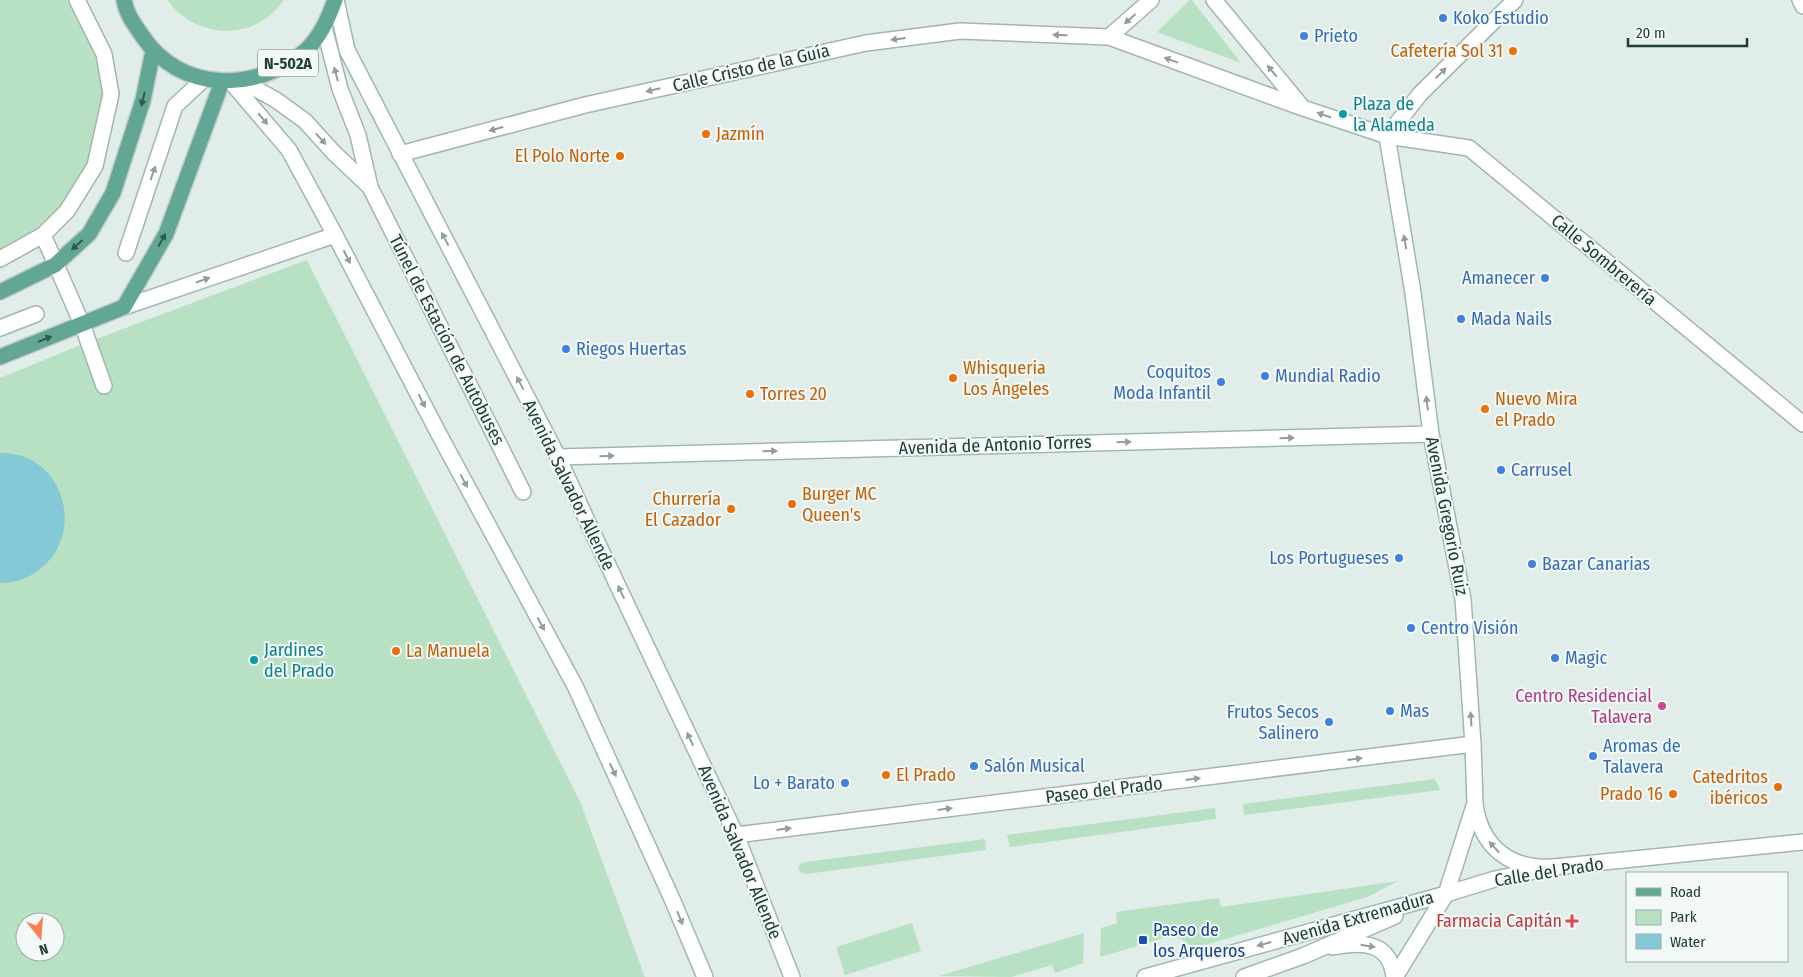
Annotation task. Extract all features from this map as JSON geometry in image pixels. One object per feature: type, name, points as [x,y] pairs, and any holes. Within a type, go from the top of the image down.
[{"type":"main road","name":"N-502A","points":[[124,0],[125,10],[153,51],[176,69],[204,79],[231,81],[255,78],[281,68],[305,51],[324,27],[336,0]]},
{"type":"main road","points":[[0,292],[55,265],[89,234],[113,193],[143,100],[153,51]]},
{"type":"main road","points":[[0,357],[124,308],[166,234],[231,81]]},
{"type":"street","points":[[0,259],[43,235],[67,211],[95,166],[111,94],[104,54],[77,0]]},
{"type":"street","name":"Avenida Salvador Allende","points":[[336,0],[347,50],[558,457],[736,835],[792,977]]},
{"type":"street","points":[[1151,0],[1109,37],[1303,108],[1387,136],[1420,94],[1516,0]]},
{"type":"street","points":[[1214,0],[1303,108]]},
{"type":"street","points":[[1800,0],[1803,6]]},
{"type":"street","name":"Túnel de Estación de Autobuses","points":[[324,27],[340,90],[358,135],[370,188],[524,492]]},
{"type":"street","name":"Calle Cristo de la Guía","points":[[400,154],[585,106],[866,43],[960,31],[1109,37]]},
{"type":"street","points":[[126,252],[175,106],[204,79]]},
{"type":"street","points":[[231,81],[288,150],[336,234],[445,446],[574,686],[672,899],[705,977]]},
{"type":"street","name":"Túnel de Estación de Autobuses","points":[[231,81],[276,100],[304,121],[370,188]]},
{"type":"street","name":"Calle Sombrerería","points":[[1387,136],[1469,148],[1803,424]]},
{"type":"street","name":"Avenida Gregorio Ruiz","points":[[1387,136],[1414,293],[1431,434],[1463,599],[1475,803],[1446,894],[1394,977]]},
{"type":"street","points":[[124,308],[336,234]]},
{"type":"street","points":[[43,235],[82,324],[104,386]]},
{"type":"street","points":[[0,328],[36,314]]},
{"type":"street","name":"Avenida de Antonio Torres","points":[[558,457],[1431,434]]},
{"type":"street","name":"Paseo del Prado","points":[[736,835],[1473,744]]},
{"type":"street","points":[[1475,803],[1482,831],[1500,854],[1526,866],[1554,867]]},
{"type":"street","name":"Calle del Prado","points":[[1446,894],[1495,879],[1554,867],[1803,842]]},
{"type":"street","name":"Avenida Extremadura","points":[[1244,977],[1303,956],[1446,894]]},
{"type":"street","name":"Avenida Extremadura","points":[[1145,977],[1446,894]]},
{"type":"street","points":[[1303,956],[1336,946],[1363,945],[1376,947],[1386,953],[1392,964],[1394,977]]},
{"type":"green space","points":[[0,0],[67,0],[95,55],[103,94],[91,158],[65,204],[35,230],[0,250]]},
{"type":"green space","points":[[168,0],[284,0],[279,7],[258,23],[234,31],[221,31],[196,24],[185,18]]},
{"type":"green space","points":[[1192,0],[1241,63],[1157,32]]},
{"type":"green space","name":"Jardines del Prado","points":[[307,260],[581,804],[645,977],[0,977],[0,378],[88,342]]},
{"type":"green space","points":[[1435,779],[1440,790],[1244,815],[1243,804]]},
{"type":"green space","points":[[1215,808],[1216,819],[1010,847],[1007,835]]},
{"type":"green space","points":[[985,839],[986,850],[806,874],[801,873],[798,868],[800,864],[805,862]]},
{"type":"green space","points":[[1398,881],[1367,897],[1195,948],[1174,935],[1100,957],[1101,928],[1117,923],[1116,912],[1219,898],[1221,907]]},
{"type":"green space","points":[[912,923],[921,951],[845,975],[836,947]]},
{"type":"green space","points":[[1084,933],[1083,963],[1055,973],[1052,965],[1011,977],[939,976]]},
{"type":"water","points":[[0,453],[22,456],[40,466],[53,480],[62,498],[65,518],[62,538],[52,556],[36,572],[28,577],[0,583]]},
{"type":"place","name":"Koko Estudio","points":[[1443,18]]},
{"type":"place","name":"Prieto","points":[[1304,36]]},
{"type":"place","name":"Cafetería Sol 31","points":[[1513,51]]},
{"type":"place","name":"Plaza de la Alameda","points":[[1343,114]]},
{"type":"place","name":"Jazmín","points":[[706,134]]},
{"type":"place","name":"El Polo Norte","points":[[620,156]]},
{"type":"place","name":"Amanecer","points":[[1545,278]]},
{"type":"place","name":"Mada Nails","points":[[1461,319]]},
{"type":"place","name":"Riegos Huertas","points":[[566,349]]},
{"type":"place","name":"Mundial Radio","points":[[1265,376]]},
{"type":"place","name":"Whisqueria Los Ángeles","points":[[953,378]]},
{"type":"place","name":"Coquitos Moda Infantil","points":[[1221,382]]},
{"type":"place","name":"Torres 20","points":[[750,394]]},
{"type":"place","name":"Nuevo Mira el Prado","points":[[1485,409]]},
{"type":"place","name":"Carrusel","points":[[1501,470]]},
{"type":"place","name":"Burger MC Queen's","points":[[792,504]]},
{"type":"place","name":"Churrería El Cazador","points":[[731,509]]},
{"type":"place","name":"Los Portugueses","points":[[1399,558]]},
{"type":"place","name":"Bazar Canarias","points":[[1532,564]]},
{"type":"place","name":"Centro Visión","points":[[1411,628]]},
{"type":"place","name":"La Manuela","points":[[396,651]]},
{"type":"place","name":"Magic","points":[[1555,658]]},
{"type":"place","name":"Jardines del Prado","points":[[254,660]]},
{"type":"place","name":"Centro Residencial Talavera","points":[[1662,706]]},
{"type":"place","name":"Mas","points":[[1390,711]]},
{"type":"place","name":"Frutos Secos Salinero","points":[[1329,722]]},
{"type":"place","name":"Aromas de Talavera","points":[[1593,756]]},
{"type":"place","name":"Salón Musical","points":[[974,766]]},
{"type":"place","name":"El Prado","points":[[886,775]]},
{"type":"place","name":"Lo + Barato","points":[[845,783]]},
{"type":"place","name":"Catedritos ibéricos","points":[[1778,787]]},
{"type":"place","name":"Prado 16","points":[[1673,794]]},
{"type":"place","name":"Farmacia Capitán","points":[[1572,921]]},
{"type":"place","name":"Paseo de los Arqueros","points":[[1143,940]]}]
